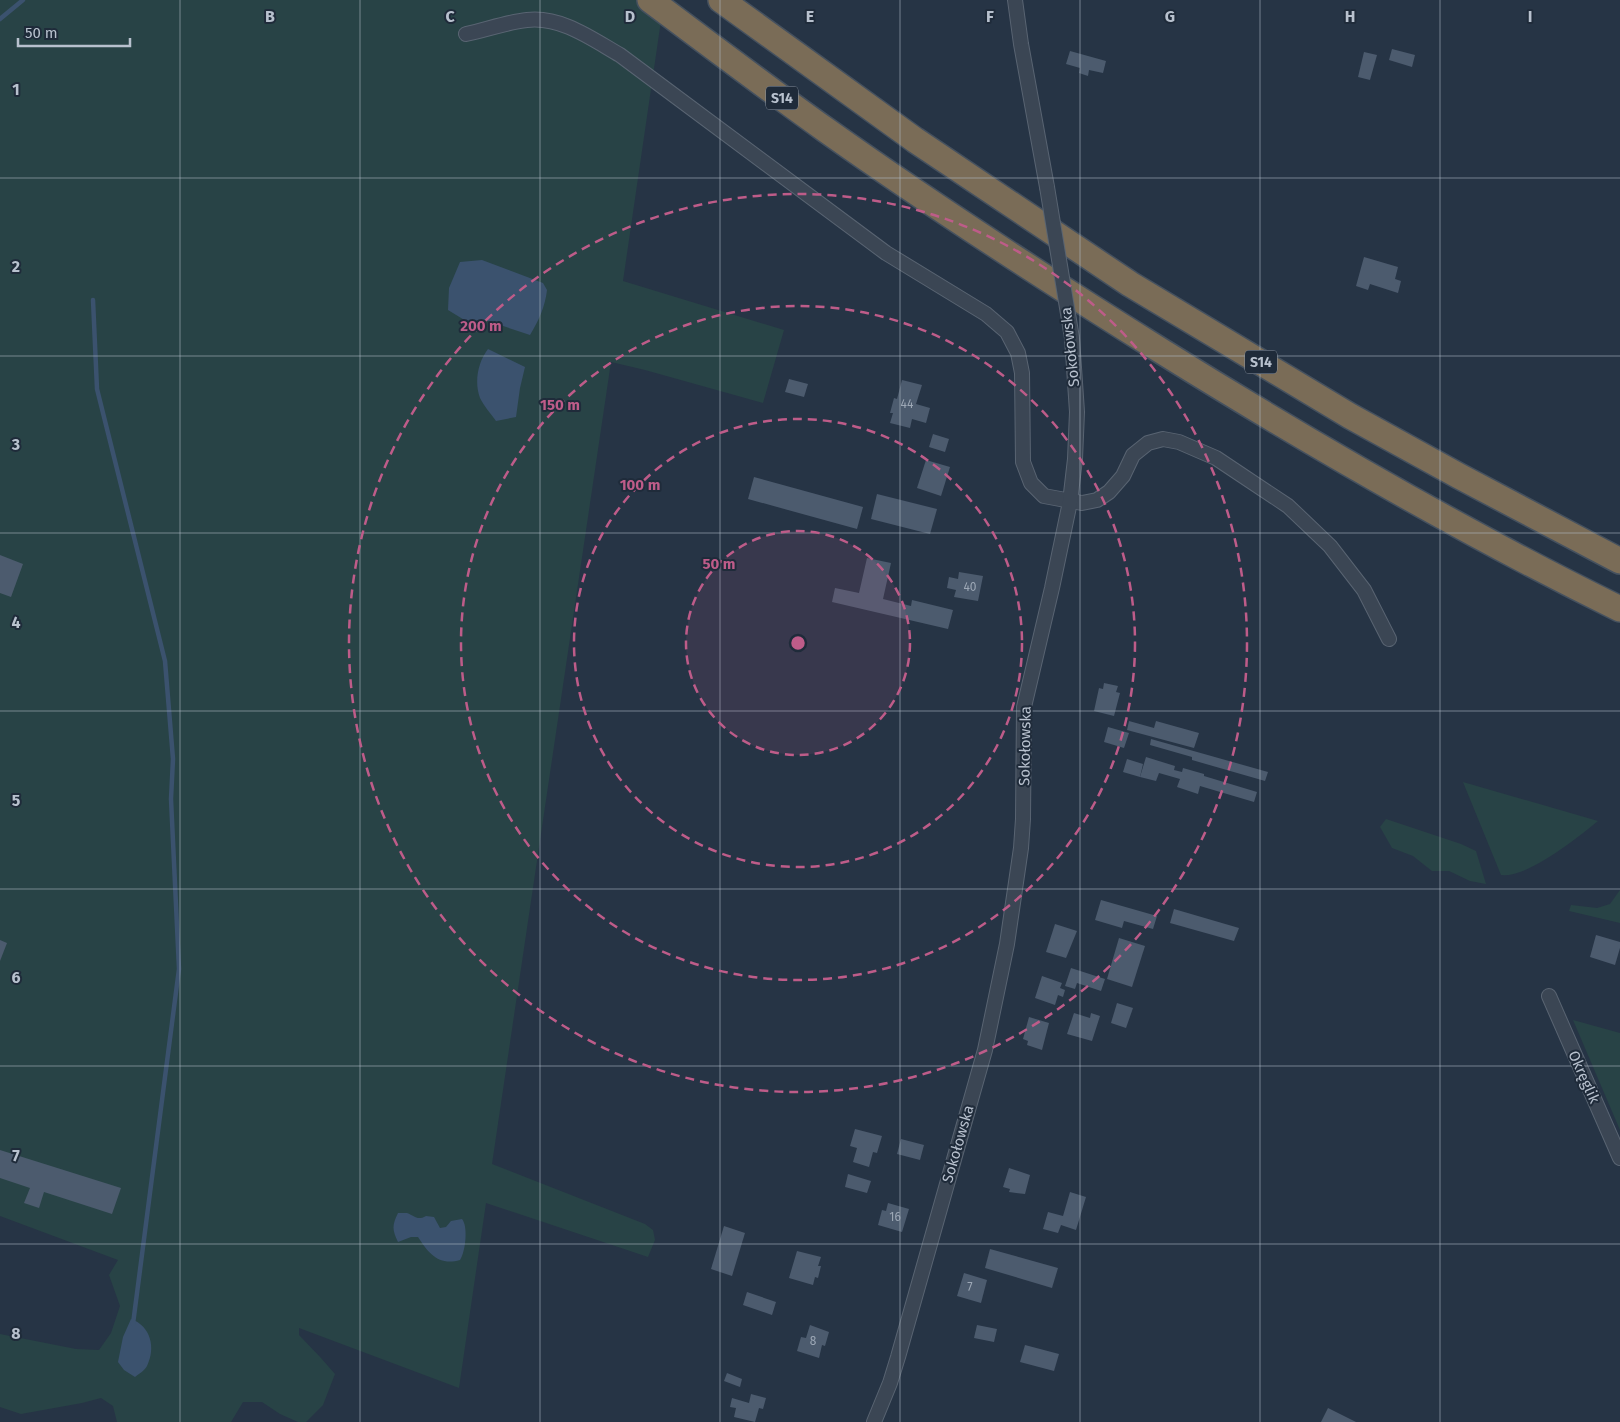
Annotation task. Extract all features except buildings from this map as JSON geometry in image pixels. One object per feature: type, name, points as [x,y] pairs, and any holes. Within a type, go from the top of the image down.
[{"type":"highway","name":"S14","points":[[650,0],[825,130],[1055,285],[1239,399],[1331,453],[1448,519],[1620,609]]},
{"type":"highway","name":"S14","points":[[721,0],[915,140],[1130,284],[1350,416],[1620,561]]},
{"type":"street","name":"Sokołowska","points":[[874,1422],[890,1383],[898,1357],[984,1050],[1000,981],[1021,848],[1024,784],[1024,707],[1070,502],[1077,412],[1072,338],[1015,0]]},
{"type":"street","points":[[466,34],[528,20],[554,22],[580,32],[620,55],[886,253],[986,314],[1007,332],[1018,352],[1022,373],[1023,462],[1031,482],[1044,496],[1082,504],[1097,500],[1110,492],[1123,476],[1133,455],[1148,443],[1163,439],[1179,442],[1216,458],[1288,506],[1330,546],[1364,590],[1389,639]]},
{"type":"street","name":"Okręglik","points":[[1549,996],[1620,1158]]},
{"type":"green space","points":[[0,0],[664,0],[623,281],[784,330],[763,403],[611,362],[492,1164],[645,1224],[653,1230],[655,1240],[648,1257],[486,1203],[459,1388],[299,1328],[299,1335],[335,1374],[323,1405],[306,1422],[298,1422],[280,1414],[262,1402],[243,1402],[231,1422],[117,1422],[113,1406],[101,1398],[21,1414],[0,1407],[0,1334],[76,1349],[99,1350],[111,1333],[120,1306],[109,1275],[118,1260],[0,1216]]},
{"type":"green space","points":[[1463,782],[1598,821],[1552,856],[1538,864],[1512,874],[1501,875]]},
{"type":"green space","points":[[1386,819],[1461,844],[1476,851],[1486,884],[1470,881],[1449,871],[1432,871],[1413,856],[1392,848],[1380,827]]},
{"type":"green space","points":[[1620,890],[1620,923],[1569,911],[1571,905],[1597,908],[1610,904]]},
{"type":"green space","points":[[1573,1020],[1620,1033],[1620,1130]]},
{"type":"water","points":[[482,260],[543,283],[547,290],[545,302],[539,319],[530,335],[485,320],[466,321],[448,310],[449,288],[460,262]]},
{"type":"water","points":[[488,349],[525,367],[516,417],[496,421],[480,398],[477,385],[478,372]]},
{"type":"water","points":[[398,1213],[407,1213],[418,1218],[434,1217],[440,1228],[446,1227],[451,1221],[462,1219],[466,1239],[460,1260],[440,1260],[426,1249],[418,1237],[411,1237],[398,1242],[394,1228]]},
{"type":"water","points":[[131,1319],[138,1322],[147,1332],[151,1345],[150,1359],[147,1366],[135,1377],[124,1370],[118,1362],[123,1337]]},
{"type":"waterway","points":[[0,19],[23,0]]},
{"type":"waterway","points":[[93,300],[97,389],[165,661],[173,759],[171,799],[179,969],[133,1324]]}]
